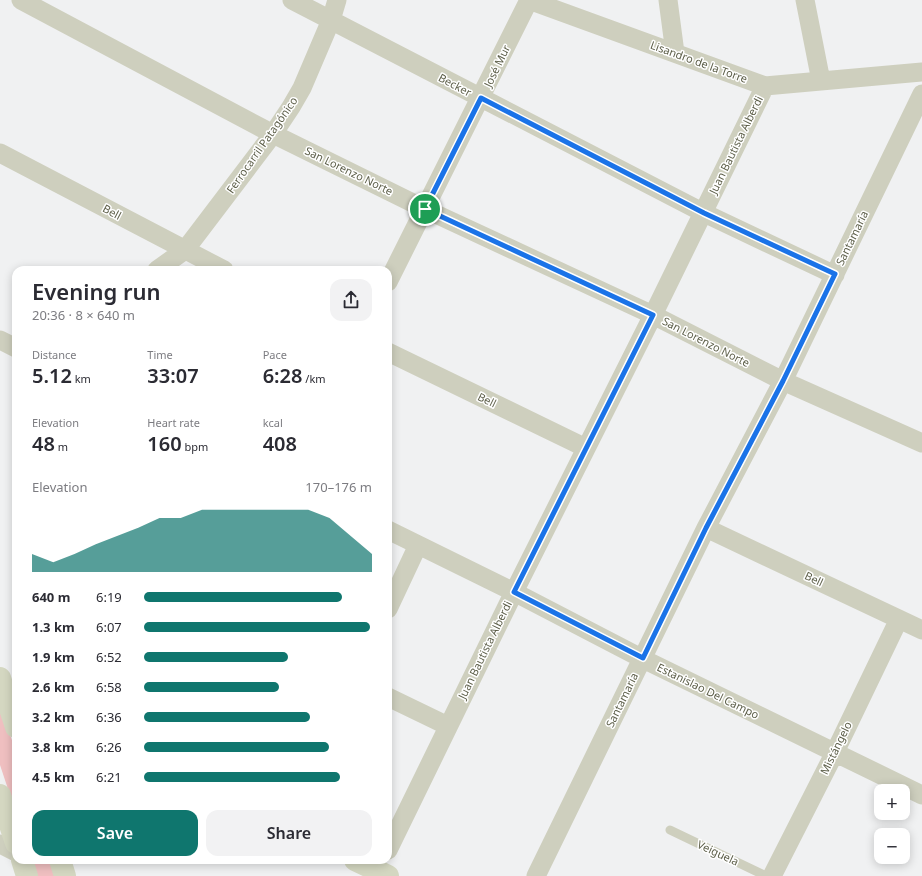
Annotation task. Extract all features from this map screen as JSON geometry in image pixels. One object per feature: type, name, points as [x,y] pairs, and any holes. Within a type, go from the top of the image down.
[{"type":"main road","points":[[5,686],[12,712]]},
{"type":"main road","points":[[0,795],[12,831]]},
{"type":"main road","points":[[23,864],[27,876]]},
{"type":"main road","points":[[61,864],[65,876]]},
{"type":"main road","points":[[365,864],[381,871]]},
{"type":"street","name":"San Lorenzo Norte","points":[[21,0],[273,134],[425,209],[653,315],[783,381],[922,443]]},
{"type":"street","name":"Becker","points":[[292,0],[704,213],[835,274]]},
{"type":"street","name":"Ferrocarril Patagónico","points":[[163,266],[185,250],[273,134],[302,88],[331,20],[337,0]]},
{"type":"street","name":"Lisandro de la Torre","points":[[529,0],[765,86],[922,72]]},
{"type":"street","name":"José Mur","points":[[392,274],[529,0]]},
{"type":"street","points":[[668,0],[675,53]]},
{"type":"street","points":[[805,0],[821,81]]},
{"type":"street","name":"Juan Bautista Alberdi","points":[[392,842],[514,592],[704,213],[765,86]]},
{"type":"street","name":"Santamaría","points":[[536,876],[706,528],[783,381],[922,94]]},
{"type":"street","name":"Bell","points":[[0,153],[216,266]]},
{"type":"street","points":[[0,340],[12,346]]},
{"type":"street","name":"Bell","points":[[392,354],[586,448]]},
{"type":"street","name":"Bell","points":[[706,528],[922,630]]},
{"type":"street","name":"Estanislao Del Campo","points":[[392,532],[922,796]]},
{"type":"street","points":[[392,600],[418,545]]},
{"type":"street","name":"Mistángelo","points":[[772,876],[900,619]]},
{"type":"street","points":[[392,699],[448,726]]},
{"type":"street","points":[[0,844],[12,850]]},
{"type":"lane","name":"Veiguela","points":[[670,830],[766,876]]},
{"type":"shaded area","points":[[0,711],[3,714],[12,740],[12,801],[0,765]]},
{"type":"shaded area","points":[[33,864],[53,864],[57,876],[37,876]]},
{"type":"route","points":[[481,98],[704,213],[835,274],[783,381],[706,528],[643,658],[514,592],[653,315],[425,209],[481,98]]}]
